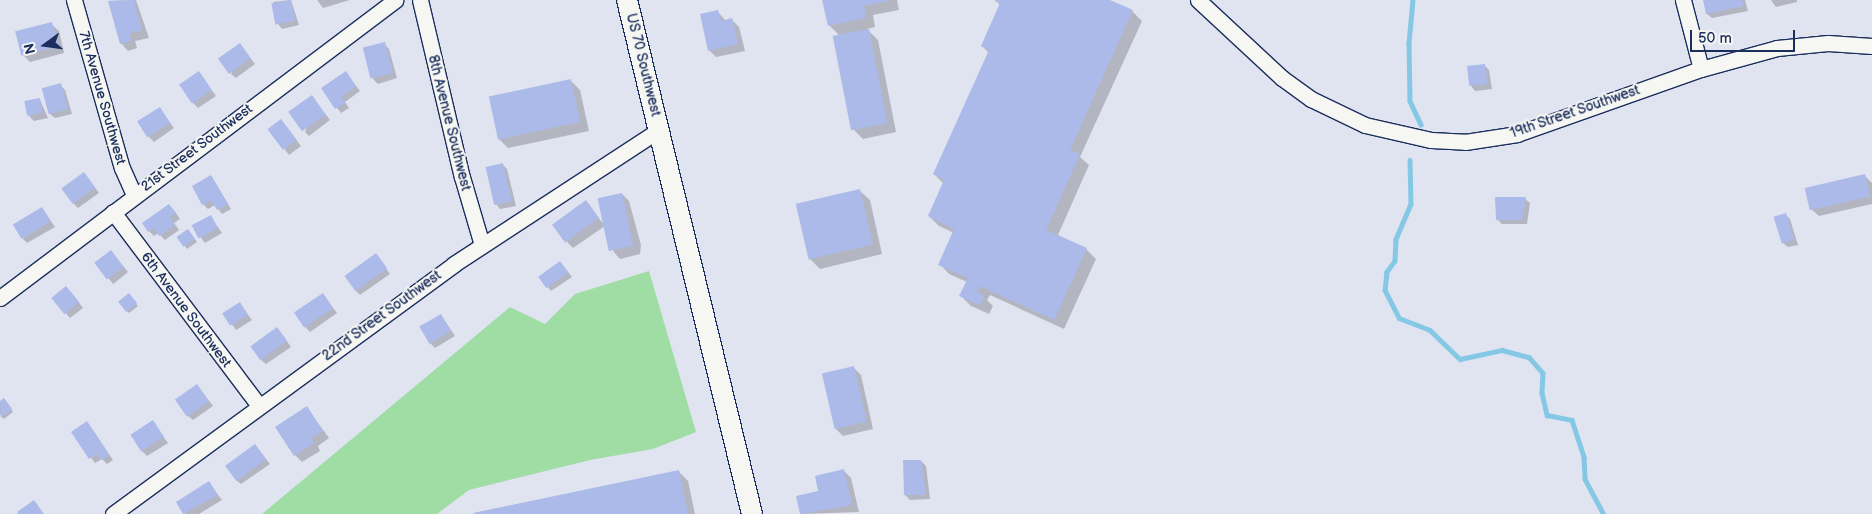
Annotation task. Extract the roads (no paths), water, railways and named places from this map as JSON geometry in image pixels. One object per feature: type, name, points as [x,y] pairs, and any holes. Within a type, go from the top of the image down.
[{"type":"main road","name":"US 70 Southwest","points":[[627,0],[660,129],[752,514]]},
{"type":"street","name":"7th Avenue Southwest","points":[[74,0],[122,168],[134,195]]},
{"type":"street","name":"21st Street Southwest","points":[[0,298],[134,195],[395,0]]},
{"type":"street","name":"8th Avenue Southwest","points":[[420,0],[462,177],[482,245]]},
{"type":"street","name":"19th Street Southwest","points":[[1198,0],[1282,78],[1326,108],[1365,125],[1431,140],[1465,142],[1517,134],[1701,69],[1794,44],[1872,46]]},
{"type":"street","points":[[1683,0],[1701,69]]},
{"type":"street","name":"22nd Street Southwest","points":[[113,514],[482,245],[660,129]]},
{"type":"street","name":"6th Avenue Southwest","points":[[113,212],[259,406]]},
{"type":"waterway","points":[[1413,0],[1409,43],[1410,101],[1421,125]]},
{"type":"waterway","points":[[1410,160],[1411,204],[1396,240],[1395,261],[1387,272],[1385,290],[1399,318],[1430,330],[1460,359],[1502,350],[1529,357],[1543,373],[1542,393],[1547,415],[1572,420],[1584,458],[1585,479],[1604,514]]}]
